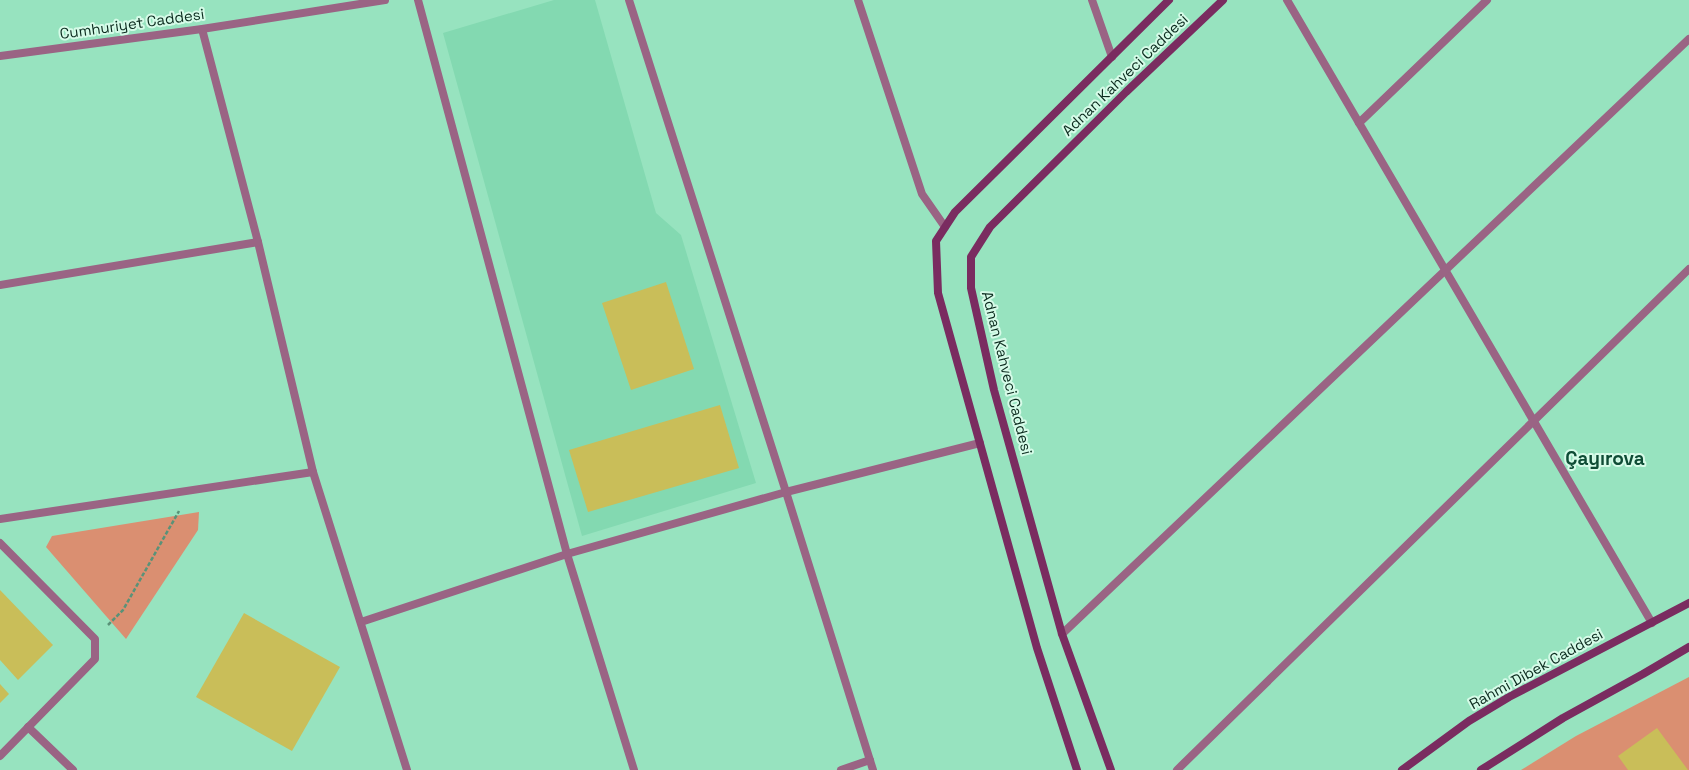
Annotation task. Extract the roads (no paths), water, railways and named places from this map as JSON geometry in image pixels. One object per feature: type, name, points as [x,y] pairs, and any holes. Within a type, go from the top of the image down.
[{"type":"main road","points":[[1077,770],[1037,648],[938,293],[936,241],[954,212],[1169,0]]},
{"type":"main road","name":"Adnan Kahveci Caddesi","points":[[1111,770],[1062,634],[994,390],[971,288],[972,256],[990,227],[1126,92],[1223,0]]},
{"type":"main road","name":"Rahmi Dibek Caddesi","points":[[1402,770],[1469,721],[1509,697],[1689,603]]},
{"type":"main road","points":[[1481,770],[1563,718],[1643,674],[1689,646]]},
{"type":"street","name":"Cumhuriyet Caddesi","points":[[0,56],[202,29],[385,0]]},
{"type":"street","points":[[418,0],[567,554],[634,770]]},
{"type":"street","points":[[628,0],[786,492],[873,770]]},
{"type":"street","points":[[858,0],[922,194],[945,227]]},
{"type":"street","points":[[1092,0],[1112,57]]},
{"type":"street","points":[[1287,0],[1652,623]]},
{"type":"street","points":[[1359,123],[1487,0]]},
{"type":"street","points":[[202,29],[258,242],[313,472],[407,770]]},
{"type":"street","points":[[1062,634],[1689,39]]},
{"type":"street","points":[[0,285],[258,242]]},
{"type":"street","points":[[1177,770],[1689,269]]},
{"type":"street","points":[[360,622],[567,554],[786,492],[980,443]]},
{"type":"street","points":[[0,518],[313,472]]},
{"type":"street","points":[[0,543],[95,639],[95,659],[0,756]]},
{"type":"street","points":[[28,727],[73,770]]},
{"type":"street","points":[[841,770],[870,760]]},
{"type":"district","name":"Çayırova","points":[[1605,458]]}]
